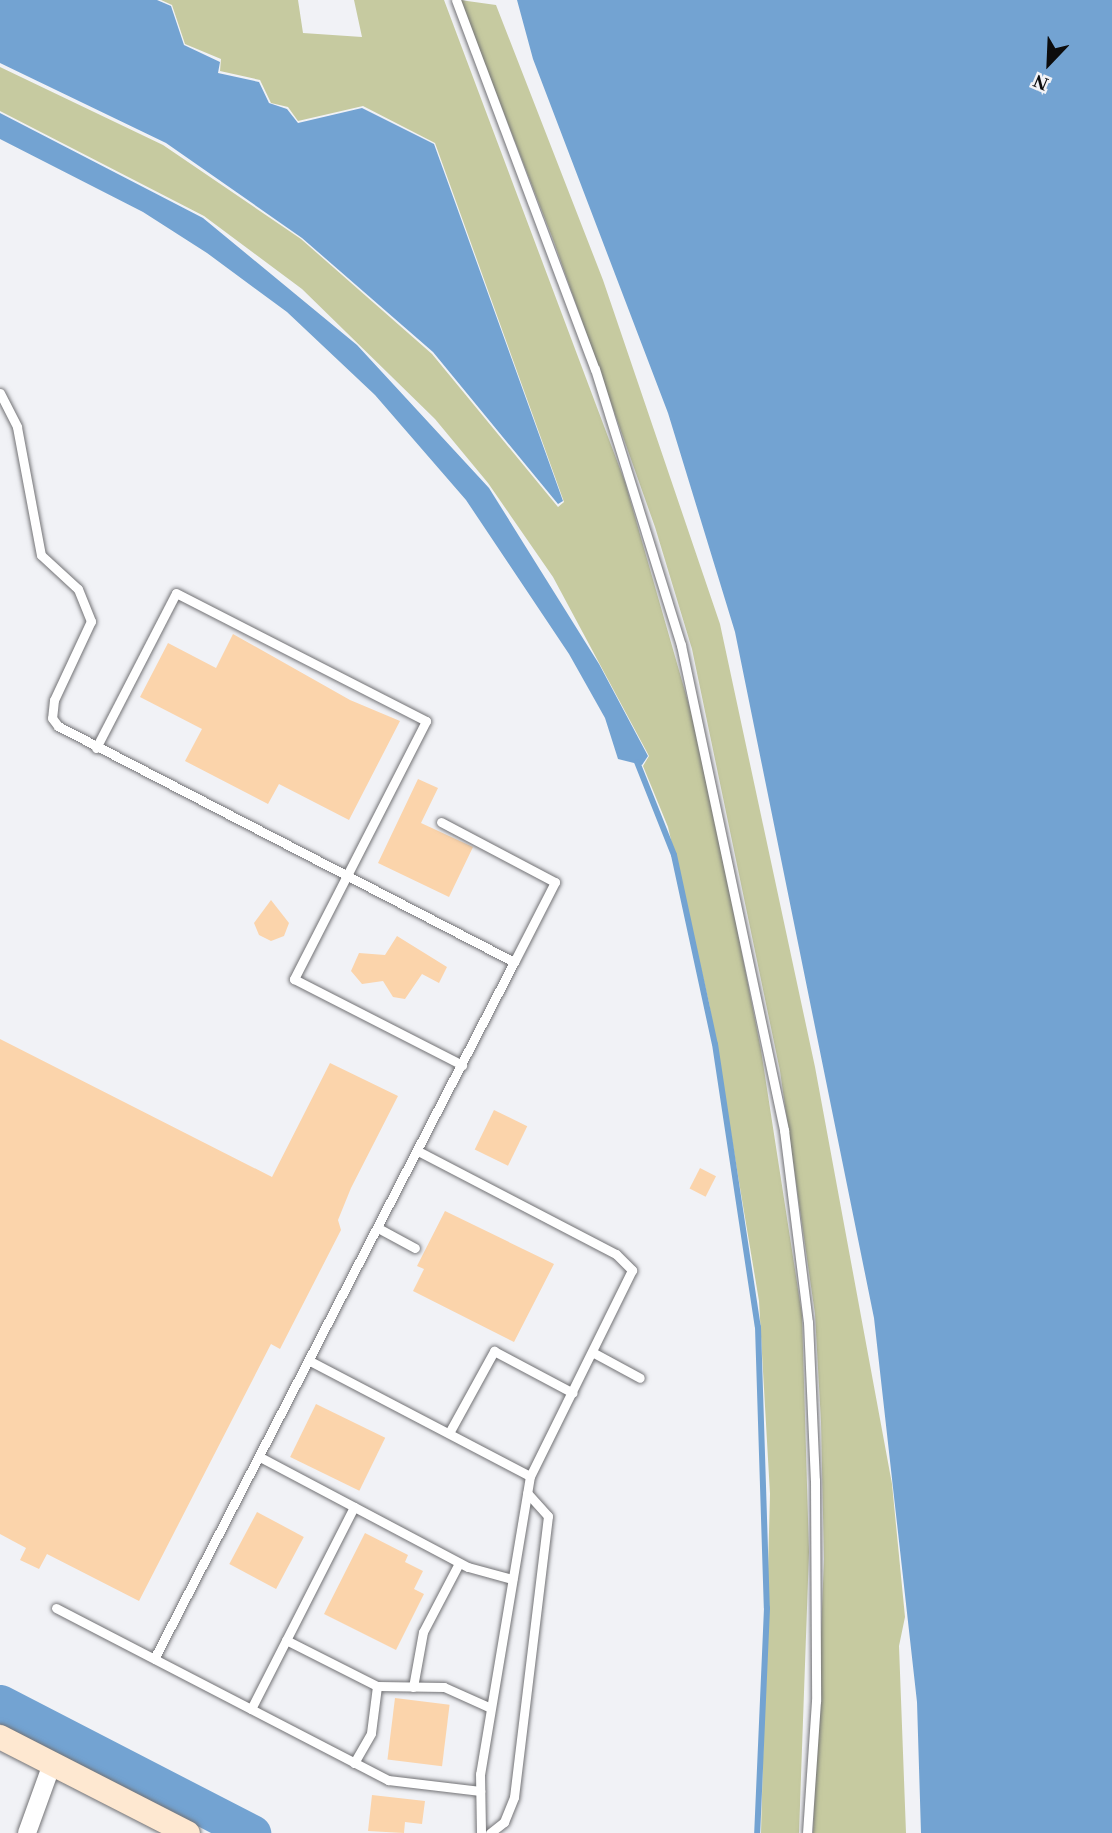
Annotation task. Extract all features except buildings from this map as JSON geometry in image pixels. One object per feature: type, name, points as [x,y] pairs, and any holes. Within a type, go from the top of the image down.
[{"type":"street","points":[[0,1737],[188,1833]]},
{"type":"street","points":[[27,1833],[52,1764]]},
{"type":"lane","points":[[456,0],[595,369],[681,645],[781,1116],[808,1322],[815,1480],[816,1702],[807,1833]]},
{"type":"lane","points":[[0,393],[17,427],[41,555],[50,569],[78,589],[91,621],[54,700],[52,718],[96,748],[514,962]]},
{"type":"lane","points":[[96,748],[176,593],[426,721],[295,979],[462,1065]]},
{"type":"lane","points":[[154,1659],[555,882],[441,822]]},
{"type":"lane","points":[[418,1151],[626,1261],[632,1270],[631,1282],[530,1476],[491,1708],[480,1791],[481,1833]]},
{"type":"lane","points":[[378,1228],[415,1248]]},
{"type":"lane","points":[[449,1433],[494,1351],[573,1393]]},
{"type":"lane","points":[[594,1353],[640,1378]]},
{"type":"lane","points":[[310,1361],[530,1476]]},
{"type":"lane","points":[[260,1457],[460,1563],[512,1579]]},
{"type":"lane","points":[[489,1833],[504,1822],[514,1797],[548,1516],[527,1493]]},
{"type":"lane","points":[[251,1709],[354,1507]]},
{"type":"lane","points":[[413,1687],[423,1632],[460,1563]]},
{"type":"lane","points":[[56,1608],[388,1780],[480,1791]]},
{"type":"lane","points":[[286,1640],[377,1686],[444,1687],[491,1708]]},
{"type":"lane","points":[[354,1763],[371,1733],[377,1686]]},
{"type":"green space","points":[[161,0],[298,0],[303,33],[362,37],[354,0],[444,0],[625,482],[701,747],[761,1050],[802,1315],[809,1552],[799,1833],[761,1833],[770,1494],[759,1301],[709,1003],[668,827],[643,766],[649,756],[553,577],[488,483],[435,419],[302,289],[204,216],[0,111],[0,67],[163,145],[301,239],[432,354],[558,507],[564,502],[435,143],[363,106],[298,121],[288,107],[271,103],[260,80],[220,71],[221,59],[185,44],[172,5]]},
{"type":"green space","points":[[460,0],[496,5],[603,280],[720,624],[815,1067],[892,1484],[905,1617],[899,1646],[906,1833],[813,1833],[824,1559],[821,1422],[815,1314],[780,1071],[692,649],[655,527],[554,242]]},
{"type":"water","points":[[0,0],[157,0],[171,6],[184,45],[220,62],[218,73],[259,82],[269,103],[287,109],[298,123],[362,108],[434,144],[563,501],[558,504],[433,352],[302,238],[166,143],[0,63]]},
{"type":"water","points":[[517,0],[1112,0],[1112,1833],[921,1833],[917,1702],[874,1318],[735,632],[668,413],[533,59]]},
{"type":"water","points":[[0,113],[203,218],[357,345],[489,488],[599,664],[648,756],[642,765],[618,759],[605,718],[569,654],[466,500],[375,395],[287,312],[207,253],[143,212],[0,139]]},
{"type":"waterway","points":[[637,762],[674,855],[715,1044],[758,1327],[767,1608],[757,1833]]},
{"type":"waterway","points":[[0,1703],[252,1833]]}]
